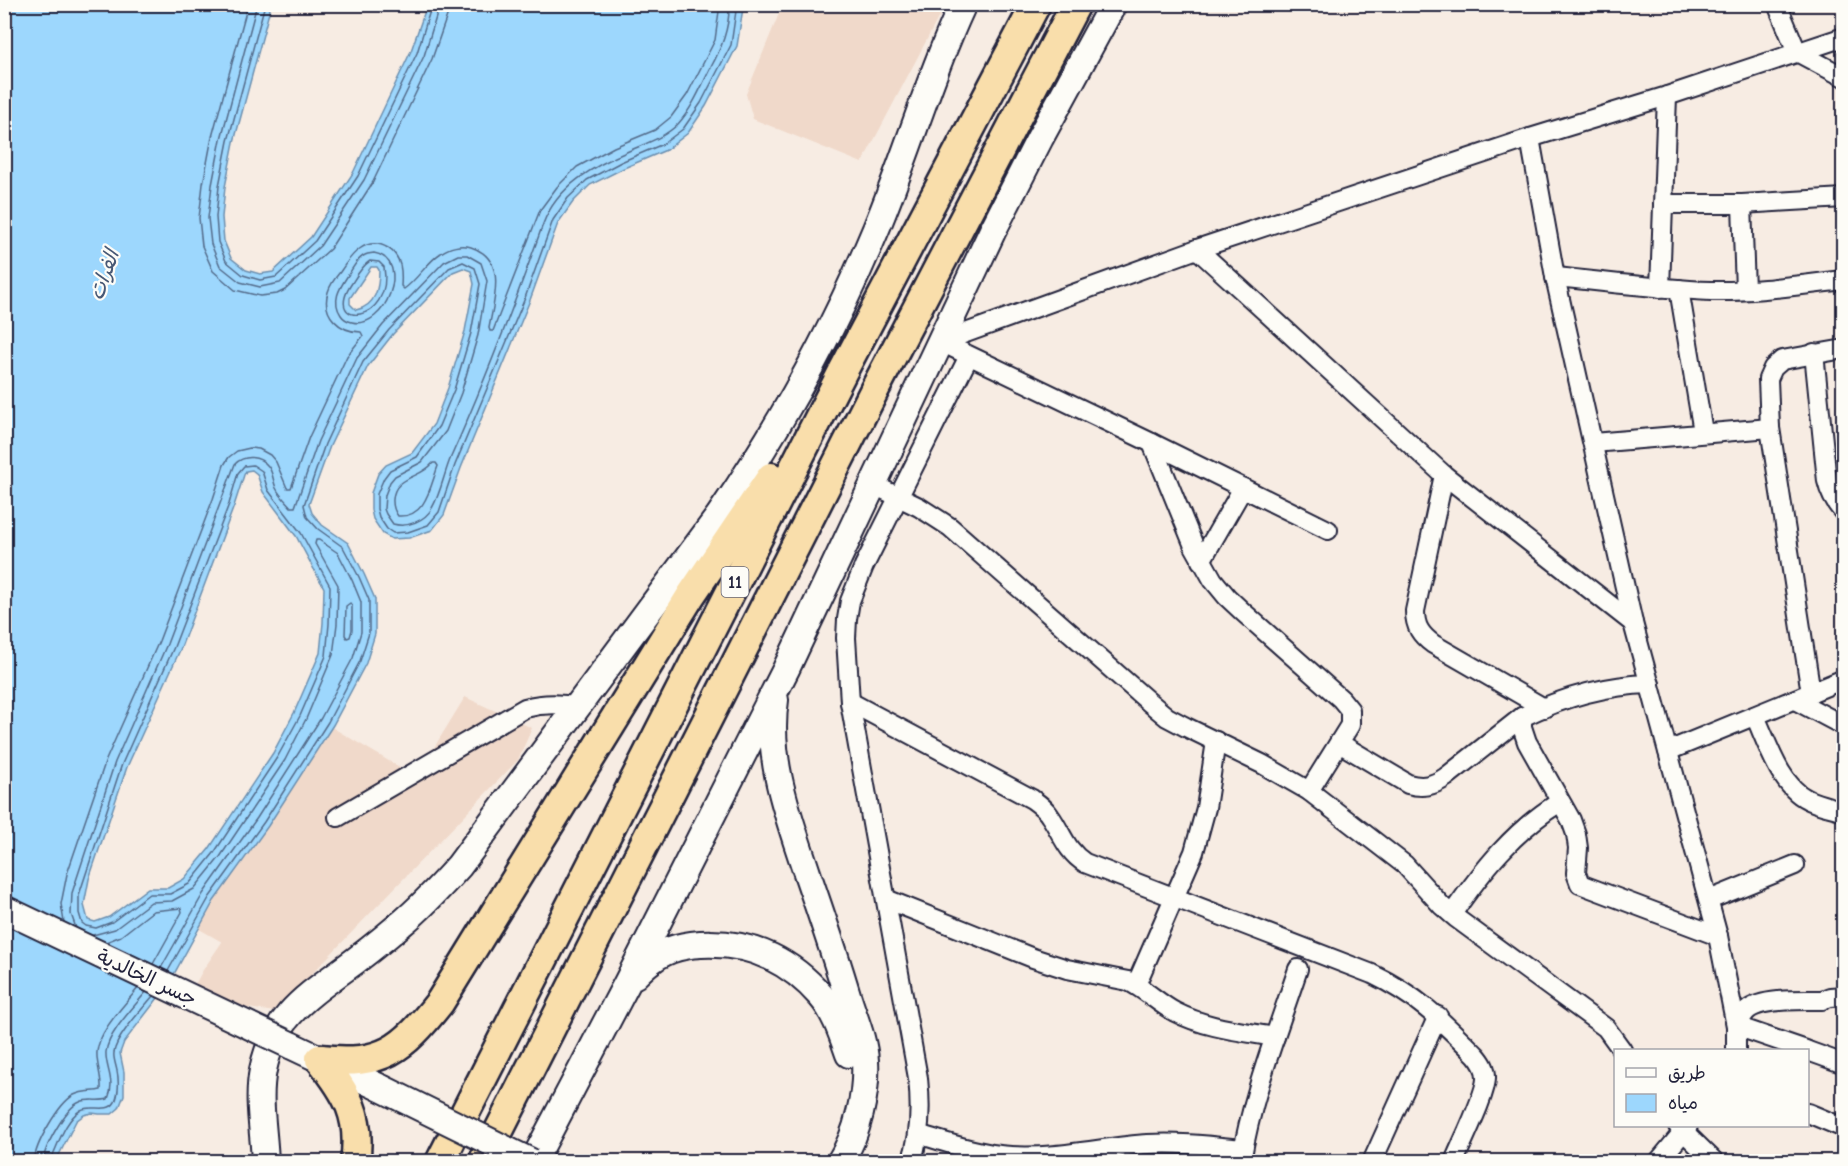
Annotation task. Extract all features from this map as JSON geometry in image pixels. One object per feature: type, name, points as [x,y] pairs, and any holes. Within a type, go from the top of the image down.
[{"type":"highway","name":"11","points":[[440,1161],[843,371],[1036,4]]},
{"type":"highway","name":"11","points":[[483,1161],[875,389],[1076,4]]},
{"type":"highway","points":[[320,1059],[358,1061],[379,1056],[402,1044],[422,1025],[456,978],[691,596],[843,371],[875,389]]},
{"type":"highway","points":[[320,1059],[342,1087],[353,1112],[357,1132],[355,1161]]},
{"type":"main road","points":[[265,1161],[261,1090],[263,1071],[275,1036],[285,1020],[311,993],[402,924],[459,866],[719,516],[756,461],[801,385],[851,287],[963,4]]},
{"type":"main road","points":[[532,1161],[627,982],[786,669],[992,232],[1113,4]]},
{"type":"main road","points":[[786,669],[776,697],[772,721],[778,775],[791,827],[837,961],[865,1059],[865,1083],[856,1128],[847,1151],[840,1161]]},
{"type":"main road","name":"جسر الخالدية","points":[[4,909],[532,1161]]},
{"type":"main road","points":[[627,982],[652,959],[677,948],[705,944],[738,946],[770,956],[799,974],[822,998],[839,1026],[856,1075],[861,1103]]},
{"type":"street","points":[[1777,4],[1797,52],[1844,77]]},
{"type":"street","points":[[941,342],[1197,249],[1844,37]]},
{"type":"street","points":[[1660,288],[1667,96]]},
{"type":"street","points":[[1530,138],[1555,277],[1633,623],[1718,936],[1736,1026],[1736,1049]]},
{"type":"street","points":[[1663,204],[1742,204],[1844,198]]},
{"type":"street","points":[[1742,204],[1745,290]]},
{"type":"street","points":[[1197,249],[1444,475],[1633,623]]},
{"type":"street","points":[[1555,277],[1660,288],[1745,290],[1844,280]]},
{"type":"street","points":[[1679,289],[1703,432]]},
{"type":"street","points":[[941,342],[1328,530]]},
{"type":"street","points":[[1844,349],[1782,360],[1773,368],[1767,385],[1770,428],[1803,697],[1844,726]]},
{"type":"street","points":[[1814,353],[1827,481],[1830,493],[1844,513]]},
{"type":"street","points":[[911,1161],[918,1134],[920,1097],[918,1078],[850,702],[847,619],[850,601],[864,566],[969,356]]},
{"type":"street","points":[[1593,443],[1770,428]]},
{"type":"street","points":[[1152,443],[1201,561],[1213,580],[1227,597],[1346,704],[1351,717],[1350,725],[1309,791]]},
{"type":"street","points":[[1444,475],[1415,611],[1417,627],[1421,634],[1433,644],[1544,708]]},
{"type":"street","points":[[874,485],[935,516],[950,527],[1167,717],[1262,764],[1309,791],[1405,865],[1452,915],[1606,1028],[1621,1049]]},
{"type":"street","points":[[1201,561],[1243,488]]},
{"type":"street","points":[[1668,751],[1844,680]]},
{"type":"street","points":[[1339,743],[1408,784],[1428,786],[1446,777],[1522,717],[1592,692],[1624,685],[1650,684]]},
{"type":"street","points":[[850,702],[1041,805],[1052,817],[1071,852],[1085,863],[1372,974],[1407,992],[1437,1016],[1481,1061],[1486,1075],[1481,1097],[1454,1161]]},
{"type":"street","points":[[338,818],[525,708],[542,703],[560,703],[578,707]]},
{"type":"street","points":[[1755,716],[1782,774],[1793,789],[1807,799],[1844,811]]},
{"type":"street","points":[[1522,717],[1522,727],[1527,742],[1571,820],[1576,834],[1578,848],[1576,873],[1580,884],[1718,936]]},
{"type":"street","points":[[1136,985],[1175,898],[1201,831],[1216,741]]},
{"type":"street","points":[[1452,915],[1475,881],[1499,853],[1521,830],[1560,802]]},
{"type":"street","points":[[1709,900],[1795,865]]},
{"type":"street","points":[[886,898],[1033,958],[1067,969],[1111,977],[1136,985],[1159,1003],[1188,1018],[1219,1027],[1275,1036]]},
{"type":"street","points":[[918,1134],[976,1150],[1009,1156],[1038,1156],[1150,1144],[1184,1144],[1242,1155],[1260,1083],[1298,969]]},
{"type":"street","points":[[1736,1026],[1748,1010],[1766,1002],[1822,1000],[1844,996]]},
{"type":"street","points":[[1372,1161],[1437,1016]]},
{"type":"street","points":[[1736,1026],[1801,1049]]},
{"type":"street","points":[[1809,1052],[1844,1064]]},
{"type":"street","points":[[1809,1113],[1844,1128]]},
{"type":"street","points":[[1658,1161],[1683,1128],[1715,1161]]},
{"type":"shaded area","points":[[783,4],[945,5],[862,163],[753,119],[746,94]]},
{"type":"shaded area","points":[[465,697],[532,728],[518,760],[275,1012],[187,999],[222,942],[187,922],[311,715],[416,777]]},
{"type":"water","name":"الفرات","points":[[5,5],[271,5],[234,142],[222,217],[224,241],[231,258],[246,270],[260,274],[273,272],[311,237],[353,173],[411,51],[427,5],[742,5],[737,46],[706,106],[688,133],[666,150],[590,185],[573,202],[558,223],[530,300],[444,515],[432,530],[409,538],[392,539],[383,534],[373,519],[371,493],[378,474],[386,465],[412,453],[434,424],[448,388],[465,331],[474,284],[471,271],[463,268],[453,272],[393,334],[368,366],[330,446],[309,504],[312,513],[322,525],[348,543],[375,599],[375,634],[366,663],[333,725],[268,826],[214,901],[168,985],[124,1042],[120,1053],[124,1072],[124,1095],[119,1108],[112,1114],[92,1113],[76,1121],[56,1161],[5,1162]],"holes":[[[371,267],[377,267],[379,270],[375,295],[368,305],[356,310],[350,304],[350,298]],[[252,470],[257,474],[263,492],[296,536],[324,588],[320,653],[294,713],[273,753],[209,849],[184,879],[168,888],[148,888],[109,917],[95,922],[88,920],[84,905],[89,879],[127,767],[180,650],[244,475],[246,471]]]}]
